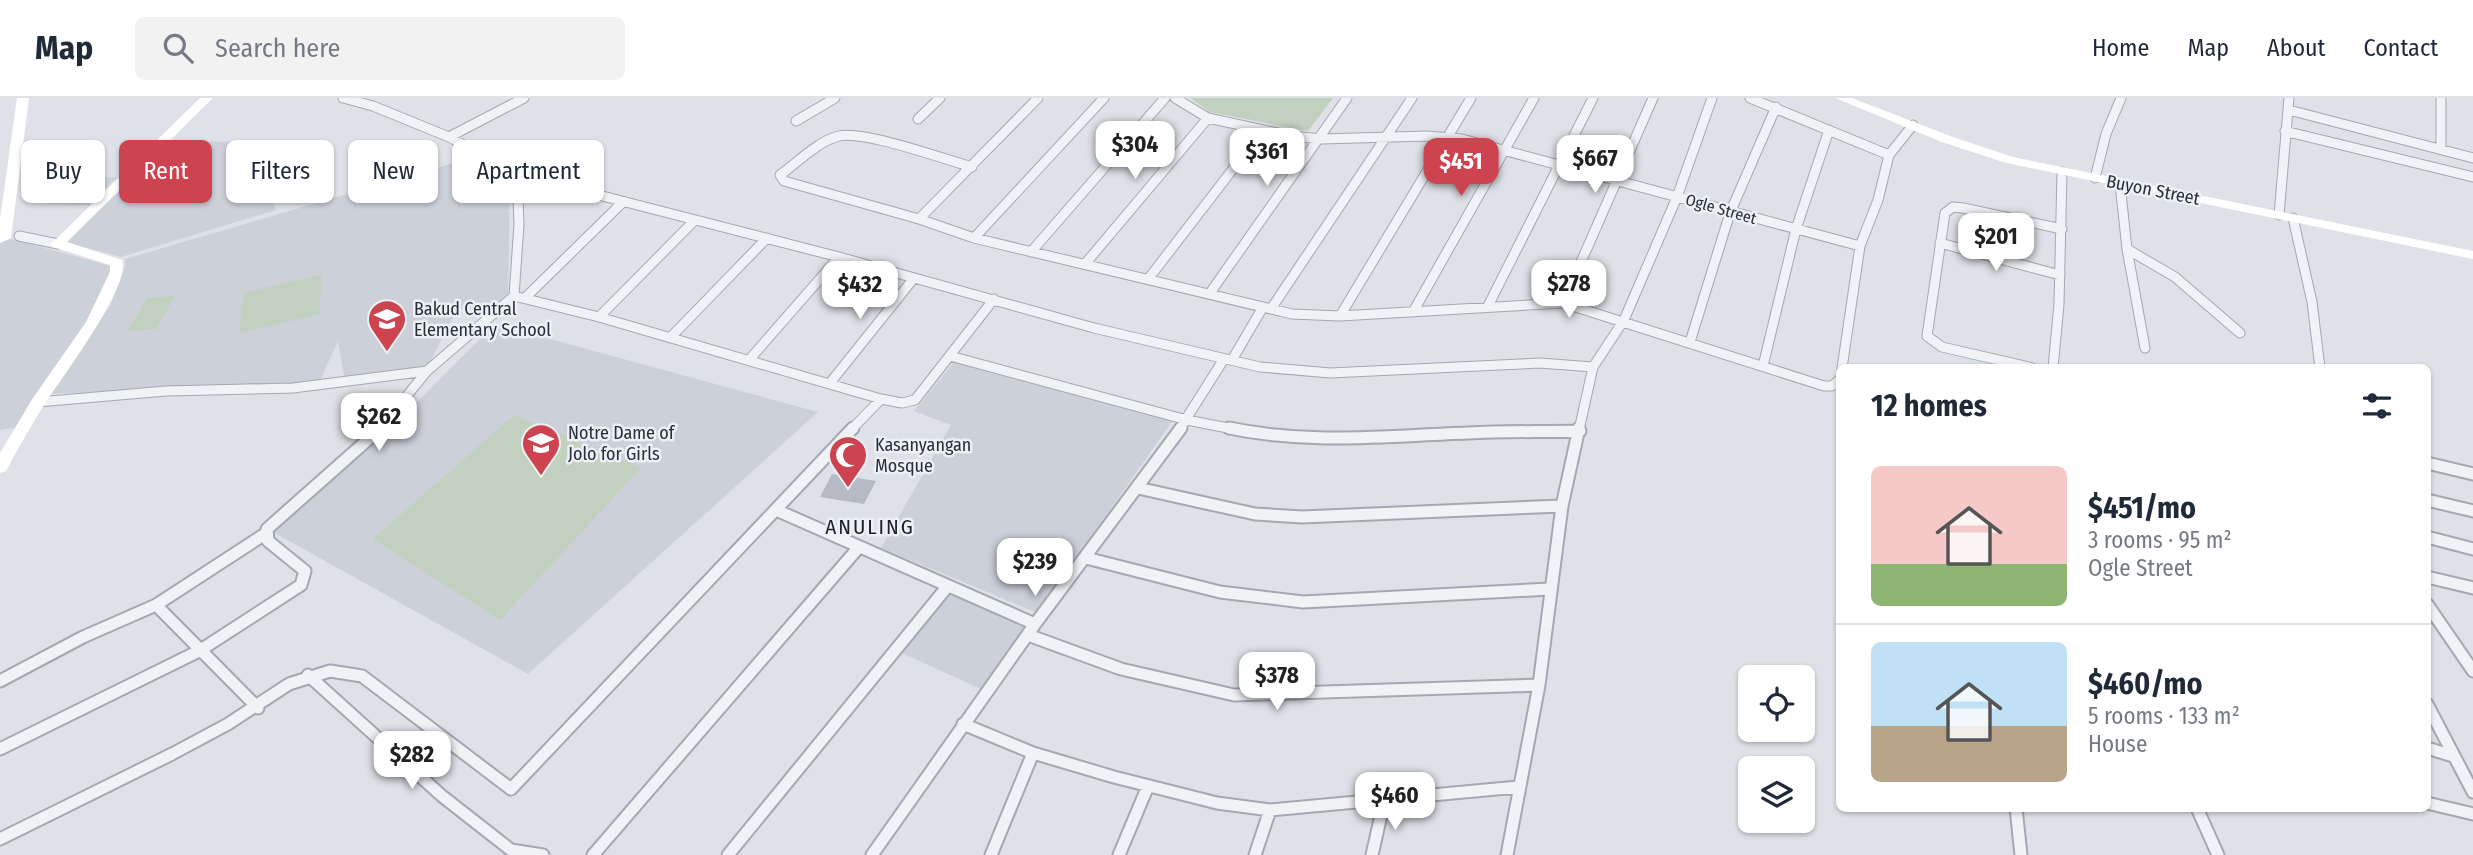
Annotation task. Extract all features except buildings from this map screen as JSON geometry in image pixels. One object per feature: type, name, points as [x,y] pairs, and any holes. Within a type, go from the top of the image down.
[{"type":"street","points":[[0,239],[4,238],[23,98]]},
{"type":"street","points":[[58,244],[207,98]]},
{"type":"street","points":[[343,98],[373,106],[455,140]]},
{"type":"street","points":[[449,137],[524,98]]},
{"type":"street","points":[[796,121],[835,98]]},
{"type":"street","points":[[918,119],[940,98]]},
{"type":"street","points":[[919,219],[1038,98]]},
{"type":"street","points":[[974,238],[1104,98]]},
{"type":"street","points":[[1031,252],[1165,98]]},
{"type":"street","name":"Ogle Street","points":[[1175,98],[1208,118],[1321,139],[1447,136],[1860,246]]},
{"type":"street","points":[[1210,293],[1321,139],[1347,98]]},
{"type":"street","points":[[872,855],[1035,624],[1138,488],[1267,308],[1412,98]]},
{"type":"street","points":[[1340,316],[1471,98]]},
{"type":"street","points":[[1413,312],[1534,98]]},
{"type":"street","points":[[1488,306],[1593,98]]},
{"type":"street","points":[[1563,303],[1653,98]]},
{"type":"street","points":[[1507,855],[1539,685],[1562,506],[1593,367],[1624,320],[1677,197],[1712,98]]},
{"type":"street","points":[[1750,98],[1889,155]]},
{"type":"street","name":"Buyon Street","points":[[1842,98],[2010,160],[2473,255]]},
{"type":"street","points":[[2095,178],[2110,122],[2121,98]]},
{"type":"street","points":[[2279,215],[2289,98]]},
{"type":"street","points":[[2441,98],[2441,149]]},
{"type":"street","points":[[1690,342],[1730,213],[1776,107]]},
{"type":"street","points":[[2289,110],[2473,158]]},
{"type":"street","points":[[1085,264],[1208,118]]},
{"type":"street","points":[[1843,364],[1860,246],[1878,200],[1889,155],[1913,125]]},
{"type":"street","points":[[1149,278],[1263,130]]},
{"type":"street","points":[[1763,366],[1796,229],[1829,130]]},
{"type":"street","points":[[2285,131],[2473,177]]},
{"type":"street","points":[[972,167],[862,137],[842,135],[830,139],[780,175],[784,181],[919,219],[974,238],[1267,308],[1340,316],[1563,303],[1624,320],[1828,387],[1836,382]]},
{"type":"street","points":[[2053,364],[2060,275],[2062,172]]},
{"type":"street","points":[[2120,184],[2127,249],[2144,348]]},
{"type":"street","points":[[604,197],[839,257],[1094,328],[1228,360],[1305,372],[1521,363],[1593,367]]},
{"type":"street","points":[[526,299],[623,202]]},
{"type":"street","points":[[0,681],[83,638],[156,605],[265,534],[271,524],[377,433],[427,371],[514,296],[518,203]]},
{"type":"street","points":[[2016,364],[1942,347],[1929,340],[1927,327],[1945,213],[1953,207],[2062,229]]},
{"type":"street","points":[[2293,218],[2312,302],[2320,364]]},
{"type":"street","points":[[598,317],[694,221]]},
{"type":"street","points":[[0,467],[38,402],[99,312],[117,272],[117,263],[58,244],[19,236]]},
{"type":"street","points":[[670,338],[767,238]]},
{"type":"street","points":[[1940,243],[2060,275]]},
{"type":"street","points":[[2127,249],[2175,277],[2240,333]]},
{"type":"street","points":[[749,360],[839,257]]},
{"type":"street","points":[[830,383],[915,278]]},
{"type":"street","points":[[514,296],[902,403],[915,400],[994,299]]},
{"type":"street","points":[[950,356],[1187,420],[1276,438],[1330,441],[1580,431]]},
{"type":"street","points":[[38,402],[166,391],[304,387],[427,371]]},
{"type":"street","points":[[0,839],[120,782],[258,708],[308,675],[341,671],[362,677],[511,789],[881,399]]},
{"type":"street","points":[[2431,464],[2473,474]]},
{"type":"street","points":[[1138,488],[1242,511],[1289,517],[1387,516],[1480,508],[1562,506]]},
{"type":"street","points":[[2431,501],[2473,511]]},
{"type":"street","points":[[776,510],[1035,624]]},
{"type":"street","points":[[0,749],[199,651],[303,583],[305,571],[268,541],[265,534]]},
{"type":"street","points":[[2431,538],[2473,549]]},
{"type":"street","points":[[593,855],[859,547]]},
{"type":"street","points":[[1086,558],[1205,590],[1264,600],[1303,602],[1550,589]]},
{"type":"street","points":[[2431,578],[2473,588]]},
{"type":"street","points":[[728,855],[947,587]]},
{"type":"street","points":[[156,605],[258,708]]},
{"type":"street","points":[[2431,610],[2473,671]]},
{"type":"street","points":[[1028,635],[1121,669],[1234,695],[1539,685]]},
{"type":"street","points":[[308,675],[442,796],[511,850],[543,855]]},
{"type":"street","points":[[2431,712],[2473,792]]},
{"type":"street","points":[[963,724],[1033,753],[1148,786],[1217,803],[1270,810],[1384,802],[1518,787]]},
{"type":"street","points":[[2431,749],[2454,755]]},
{"type":"street","points":[[991,855],[1033,753]]},
{"type":"street","points":[[1119,855],[1148,786]]},
{"type":"street","points":[[1373,855],[1384,802]]},
{"type":"street","points":[[2431,804],[2473,814]]},
{"type":"street","points":[[1255,855],[1270,810]]},
{"type":"street","points":[[2016,812],[2021,855]]},
{"type":"street","points":[[2199,812],[2218,855]]},
{"type":"shaded area","points":[[212,142],[226,142],[226,203],[274,203],[276,210],[121,257],[65,242],[119,189],[119,203],[212,203]]},
{"type":"shaded area","points":[[452,163],[452,203],[510,203],[508,296],[496,305],[457,309],[428,366],[345,381],[338,341],[319,383],[47,394],[110,306],[125,267],[125,259],[317,203],[334,203],[334,198],[348,194],[348,203],[438,203],[438,168]]},
{"type":"shaded area","points":[[117,177],[105,189],[105,178]]},
{"type":"shaded area","points":[[48,203],[91,203],[89,205]]},
{"type":"shaded area","points":[[11,239],[111,266],[103,298],[19,427],[0,430],[0,242]]},
{"type":"shaded area","name":"Notre Dame of Jolo for Girls","points":[[495,324],[818,412],[528,674],[273,532],[397,422]]},
{"type":"shaded area","points":[[954,362],[1173,420],[1038,613],[881,548],[951,425],[914,411]]},
{"type":"shaded area","points":[[948,594],[1026,628],[981,689],[902,653]]},
{"type":"green space","points":[[1190,98],[1333,98],[1308,131],[1210,112]]},
{"type":"green space","points":[[321,275],[320,314],[239,333],[243,293]]},
{"type":"green space","points":[[175,296],[156,329],[128,331],[147,298]]},
{"type":"green space","points":[[514,415],[641,468],[500,620],[373,539]]},
{"type":"place","name":"Bakud Central Elementary School","points":[[387,353]]},
{"type":"place","name":"Notre Dame of Jolo for Girls","points":[[541,477]]},
{"type":"place","name":"Kasanyangan Mosque","points":[[848,489]]},
{"type":"district","name":"ANULING","points":[[870,527]]}]
